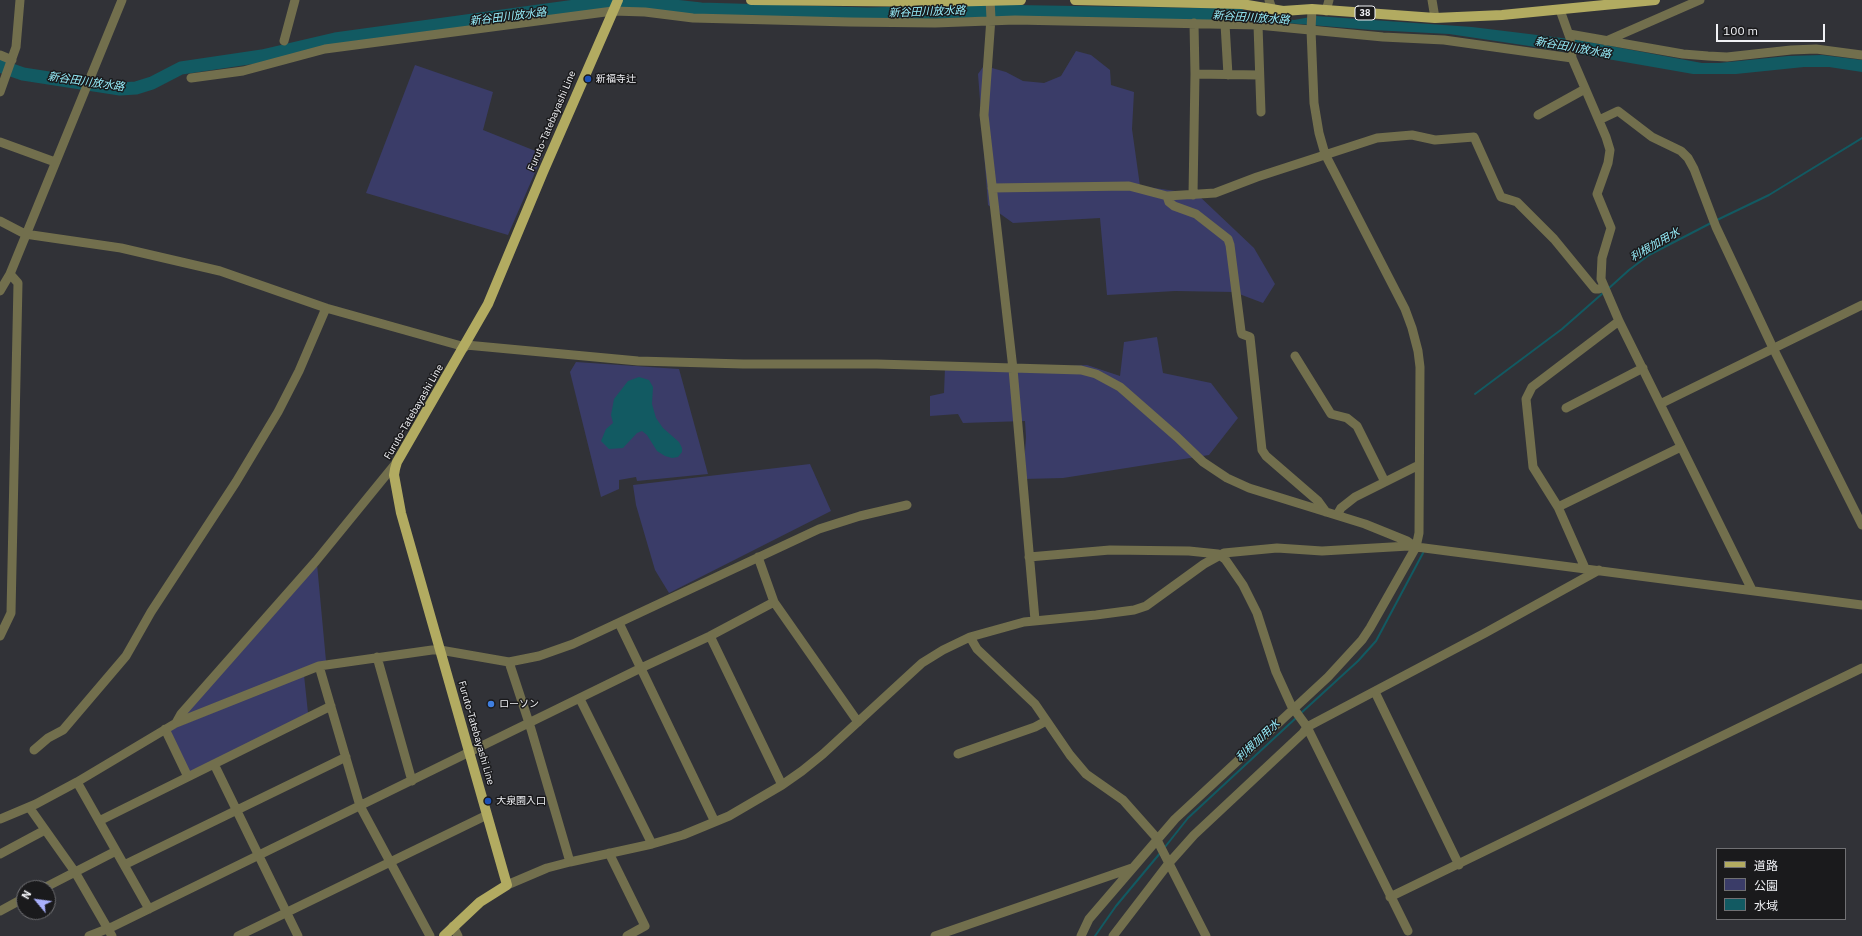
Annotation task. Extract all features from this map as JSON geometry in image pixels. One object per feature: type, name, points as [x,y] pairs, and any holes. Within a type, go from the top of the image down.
[{"type":"main road","points":[[751,0],[990,3],[1021,0]]},
{"type":"main road","name":"38","points":[[1075,0],[1270,4],[1283,11],[1326,11],[1435,18],[1477,17],[1654,0]]},
{"type":"main road","name":"Furuto-Tatebayashi Line","points":[[507,884],[401,513],[394,475],[397,462],[465,346],[498,284],[543,172],[615,6]]},
{"type":"main road","points":[[444,936],[480,902],[507,884]]},
{"type":"street","points":[[0,92],[5,74],[12,61],[17,41],[20,0]]},
{"type":"street","points":[[0,291],[10,274],[89,77],[122,0]]},
{"type":"street","points":[[284,42],[295,0]]},
{"type":"street","points":[[1326,11],[1329,0]]},
{"type":"street","points":[[1432,0],[1435,18]]},
{"type":"street","points":[[1606,41],[1700,0]]},
{"type":"street","points":[[990,3],[984,115],[1013,369],[1035,620]]},
{"type":"street","points":[[191,78],[243,71],[325,50],[615,6],[645,12],[693,18],[935,24],[990,20],[1015,20],[1258,25],[1311,28],[1383,37],[1444,40],[1572,56]]},
{"type":"street","points":[[1560,10],[1569,36],[1572,56],[1610,150],[1608,163],[1597,194],[1611,228],[1600,274],[1603,286],[1752,590]]},
{"type":"street","points":[[1081,936],[1089,920],[1184,810],[1296,714],[1362,640],[1416,547],[1419,533],[1420,367],[1412,328],[1404,309],[1325,154],[1319,133],[1314,103],[1311,28],[1312,11]]},
{"type":"street","points":[[1193,195],[1195,74],[1194,23]]},
{"type":"street","points":[[1225,24],[1228,75]]},
{"type":"street","points":[[1258,25],[1261,112]]},
{"type":"street","points":[[1569,36],[1683,54],[1708,56],[1727,57],[1791,50],[1816,49],[1862,55]]},
{"type":"street","points":[[0,56],[12,61]]},
{"type":"street","points":[[1195,74],[1259,75]]},
{"type":"street","points":[[1538,115],[1585,89]]},
{"type":"street","points":[[1599,120],[1618,111],[1652,137],[1681,151],[1688,158],[1694,169],[1716,227],[1773,348],[1862,525]]},
{"type":"street","points":[[992,188],[1129,186],[1168,196],[1215,193],[1325,154],[1363,142],[1389,136],[1412,135],[1435,140],[1474,137],[1501,197],[1517,202],[1554,239],[1595,289],[1599,289],[1603,286]]},
{"type":"street","points":[[0,142],[55,162]]},
{"type":"street","points":[[1168,196],[1169,202],[1174,206],[1196,214],[1228,239],[1241,331],[1242,334],[1250,337],[1262,450],[1266,456],[1318,501],[1326,512]]},
{"type":"street","points":[[0,221],[25,234],[121,248],[211,268],[326,308],[465,346],[638,361],[743,364],[877,364],[1081,370],[1096,374],[1120,387],[1203,462],[1227,478],[1249,488],[1337,515],[1389,533],[1416,547]]},
{"type":"street","points":[[0,636],[11,613],[18,283],[10,274]]},
{"type":"street","points":[[1660,404],[1862,304]]},
{"type":"street","points":[[34,750],[48,738],[63,730],[126,656],[151,612],[236,482],[278,412],[299,370],[326,308]]},
{"type":"street","points":[[1584,568],[1558,507],[1534,467],[1526,402],[1528,394],[1532,388],[1619,321]]},
{"type":"street","points":[[1295,356],[1330,414],[1347,418],[1357,426],[1385,482]]},
{"type":"street","points":[[1566,408],[1643,368]]},
{"type":"street","points":[[1558,507],[1681,447]]},
{"type":"street","points":[[176,723],[181,714],[316,561],[397,462]]},
{"type":"street","points":[[1337,515],[1341,508],[1355,497],[1419,465]]},
{"type":"street","points":[[0,819],[29,807],[77,782],[176,723],[319,666],[377,657],[440,650],[509,662],[539,656],[573,644],[758,556],[819,529],[860,516],[907,505]]},
{"type":"street","points":[[1029,557],[1110,550],[1189,551],[1218,554],[1261,549],[1322,551],[1416,547],[1862,605]]},
{"type":"street","points":[[507,884],[547,868],[652,844],[683,835],[715,822],[782,785],[823,754],[922,663],[943,650],[970,637],[1004,626],[1035,620],[1134,610],[1146,606],[1218,554]]},
{"type":"street","points":[[1218,554],[1225,559],[1243,586],[1257,613],[1276,672],[1296,714],[1307,727],[1408,931]]},
{"type":"street","points":[[758,556],[774,602],[858,722]]},
{"type":"street","points":[[1113,936],[1169,863],[1194,835],[1303,733],[1307,727],[1375,692],[1599,570]]},
{"type":"street","points":[[89,936],[110,932],[149,909],[641,668],[710,636],[774,602]]},
{"type":"street","points":[[619,623],[715,822]]},
{"type":"street","points":[[710,636],[782,785]]},
{"type":"street","points":[[970,637],[977,648],[1035,704],[1070,755],[1086,774],[1123,800],[1155,836],[1206,936]]},
{"type":"street","points":[[377,657],[412,781]]},
{"type":"street","points":[[509,662],[529,723],[570,862]]},
{"type":"street","points":[[319,666],[360,806],[430,936]]},
{"type":"street","points":[[1390,897],[1459,865],[1862,668]]},
{"type":"street","points":[[1375,692],[1459,865]]},
{"type":"street","points":[[580,699],[652,844]]},
{"type":"street","points":[[99,821],[331,706]]},
{"type":"street","points":[[958,754],[1035,727],[1046,721]]},
{"type":"street","points":[[165,729],[188,777]]},
{"type":"street","points":[[124,865],[236,809],[346,757]]},
{"type":"street","points":[[214,764],[298,936]]},
{"type":"street","points":[[77,782],[149,909]]},
{"type":"street","points":[[29,807],[75,872],[110,932]]},
{"type":"street","points":[[238,936],[488,815]]},
{"type":"street","points":[[0,854],[45,830]]},
{"type":"street","points":[[56,882],[116,851]]},
{"type":"street","points":[[609,853],[645,926],[627,936]]},
{"type":"street","points":[[935,936],[1134,867]]},
{"type":"street","points":[[0,911],[16,902]]},
{"type":"street","points":[[453,926],[458,936]]},
{"type":"green space","points":[[1076,51],[1091,55],[1110,70],[1111,85],[1134,92],[1132,129],[1140,186],[1197,194],[1254,248],[1275,284],[1263,303],[1234,292],[1175,291],[1107,295],[1100,218],[1013,223],[988,205],[978,74],[983,67],[992,68],[1006,72],[1023,81],[1044,83],[1061,76]]},
{"type":"green space","points":[[415,65],[493,92],[483,130],[543,154],[508,235],[366,193]]},
{"type":"green space","points":[[1157,337],[1163,373],[1211,383],[1238,418],[1209,455],[1063,478],[1023,479],[1026,437],[1025,421],[963,423],[958,414],[930,416],[930,396],[944,393],[945,368],[1001,370],[1087,365],[1120,376],[1124,342]]},
{"type":"green space","points":[[576,362],[679,369],[708,474],[637,481],[636,477],[619,480],[619,489],[601,497],[570,372]]},
{"type":"green space","points":[[810,464],[831,511],[669,593],[655,570],[636,505],[633,485]]},
{"type":"green space","points":[[317,564],[326,661],[182,717]]},
{"type":"green space","points":[[304,675],[308,713],[190,776],[170,730]]},
{"type":"water","points":[[1214,8],[1242,9],[1247,14],[1294,20],[1316,16],[1472,27],[1578,40],[1702,63],[1719,63],[1788,56],[1822,55],[1862,60],[1862,72],[1829,67],[1804,67],[1736,74],[1693,74],[1556,50],[1449,34],[1372,30],[1250,20],[1213,20]]},
{"type":"water","points":[[639,377],[649,380],[653,387],[652,404],[656,418],[663,428],[679,442],[682,452],[678,457],[672,458],[665,456],[657,451],[647,435],[642,431],[637,433],[623,448],[609,449],[601,441],[606,429],[613,423],[611,415],[614,399],[628,381]]},
{"type":"waterway","name":"新谷田川放水路","points":[[0,66],[23,74],[120,89],[136,88],[152,83],[181,68],[262,56],[335,39],[597,3],[630,1],[701,9],[868,14],[984,11],[1231,15]]},
{"type":"waterway","name":"利根加用水","points":[[1717,220],[1769,195],[1862,138]]},
{"type":"waterway","name":"利根加用水","points":[[1608,289],[1629,270],[1649,255],[1711,223]]},
{"type":"waterway","name":"利根加用水","points":[[1475,394],[1562,329],[1603,293]]},
{"type":"waterway","name":"利根加用水","points":[[1300,714],[1358,661],[1376,641],[1423,553]]},
{"type":"waterway","name":"利根加用水","points":[[1165,847],[1188,818],[1297,717]]},
{"type":"waterway","name":"利根加用水","points":[[1095,936],[1116,906],[1161,852]]},
{"type":"place","name":"新福寺辻","points":[[588,79]]},
{"type":"place","name":"ローソン","points":[[491,704]]},
{"type":"place","name":"大泉園入口","points":[[488,801]]}]
